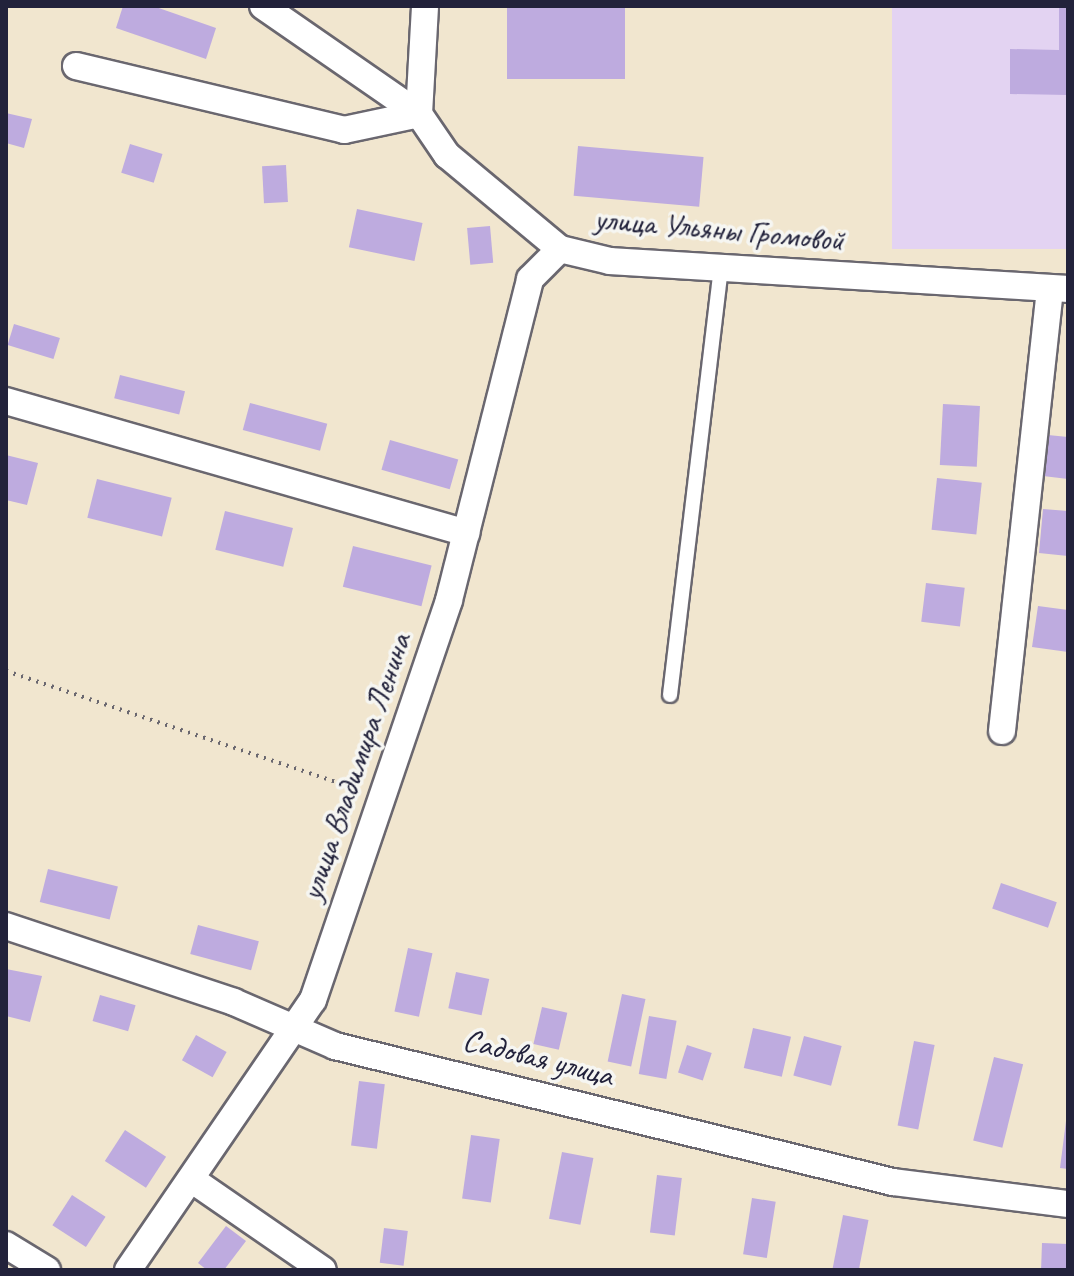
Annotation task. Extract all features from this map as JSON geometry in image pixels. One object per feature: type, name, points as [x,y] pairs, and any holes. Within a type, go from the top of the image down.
[{"type":"street","name":"улица Ульяны Громовой","points":[[263,6],[419,114],[447,155],[560,249],[610,261],[1059,289]]},
{"type":"street","points":[[76,66],[344,130],[419,114],[425,6]]},
{"type":"street","name":"улица Владимира Ленина","points":[[128,1270],[313,1000],[466,533],[530,279],[560,249]]},
{"type":"street","points":[[1002,731],[1059,289]]},
{"type":"street","points":[[6,401],[466,533]]},
{"type":"street","name":"Садовая улица","points":[[6,926],[234,1002],[335,1046],[893,1182],[1068,1204]]},
{"type":"street","points":[[191,1179],[323,1270]]},
{"type":"street","points":[[6,1245],[47,1270]]},
{"type":"lane","points":[[670,695],[721,266]]},
{"type":"path","points":[[6,671],[182,736],[381,797]]},
{"type":"shaded area","points":[[892,6],[1068,6],[1068,249],[892,249]]},
{"type":"building","points":[[123,6],[153,6],[216,28],[206,59],[116,28]]},
{"type":"building","points":[[507,6],[625,6],[625,79],[507,79]]},
{"type":"building","points":[[1059,6],[1068,6],[1068,95],[1010,94],[1010,49],[1059,50]]},
{"type":"building","points":[[6,113],[32,119],[24,148],[6,143]]},
{"type":"building","points":[[130,144],[163,154],[154,183],[121,173]]},
{"type":"building","points":[[578,146],[704,157],[699,207],[574,196]]},
{"type":"building","points":[[286,165],[288,202],[264,203],[262,166]]},
{"type":"building","points":[[357,209],[423,223],[414,261],[349,247]]},
{"type":"building","points":[[490,226],[493,263],[470,265],[467,228]]},
{"type":"building","points":[[14,324],[60,338],[53,359],[8,345]]},
{"type":"building","points":[[120,375],[185,391],[179,414],[114,398]]},
{"type":"building","points":[[250,403],[327,424],[320,451],[243,430]]},
{"type":"building","points":[[943,404],[980,406],[977,467],[940,465]]},
{"type":"building","points":[[1048,435],[1068,437],[1068,479],[1043,476]]},
{"type":"building","points":[[390,440],[458,460],[450,489],[381,470]]},
{"type":"building","points":[[6,455],[38,463],[27,505],[6,500]]},
{"type":"building","points":[[937,478],[982,483],[976,534],[932,530]]},
{"type":"building","points":[[97,479],[172,498],[162,536],[87,518]]},
{"type":"building","points":[[1043,509],[1068,511],[1068,556],[1039,553]]},
{"type":"building","points":[[225,511],[293,528],[283,567],[215,550]]},
{"type":"building","points":[[353,546],[432,566],[421,606],[343,587]]},
{"type":"building","points":[[926,583],[965,588],[960,626],[921,622]]},
{"type":"building","points":[[1038,606],[1068,610],[1068,652],[1032,647]]},
{"type":"building","points":[[48,869],[118,886],[110,919],[40,902]]},
{"type":"building","points":[[1001,883],[1057,902],[1048,928],[992,909]]},
{"type":"building","points":[[198,925],[259,941],[251,970],[190,954]]},
{"type":"building","points":[[408,948],[432,953],[419,1017],[394,1012]]},
{"type":"building","points":[[6,969],[42,976],[30,1022],[6,1016]]},
{"type":"building","points":[[456,972],[489,979],[482,1015],[448,1008]]},
{"type":"building","points":[[622,994],[645,999],[631,1066],[608,1061]]},
{"type":"building","points":[[100,995],[136,1005],[128,1031],[93,1021]]},
{"type":"building","points":[[542,1007],[567,1013],[559,1050],[533,1044]]},
{"type":"building","points":[[649,1016],[677,1021],[666,1079],[639,1074]]},
{"type":"building","points":[[753,1028],[791,1037],[782,1077],[744,1068]]},
{"type":"building","points":[[196,1035],[227,1052],[213,1077],[182,1060]]},
{"type":"building","points":[[804,1036],[842,1046],[831,1086],[793,1076]]},
{"type":"building","points":[[914,1041],[935,1045],[918,1129],[898,1125]]},
{"type":"building","points":[[687,1045],[712,1053],[703,1081],[678,1073]]},
{"type":"building","points":[[994,1057],[1023,1064],[1002,1148],[973,1140]]},
{"type":"building","points":[[359,1081],[385,1084],[377,1149],[351,1146]]},
{"type":"building","points":[[1068,1121],[1068,1169],[1060,1168]]},
{"type":"building","points":[[125,1130],[166,1157],[146,1188],[105,1161]]},
{"type":"building","points":[[471,1135],[500,1139],[491,1202],[462,1198]]},
{"type":"building","points":[[562,1152],[593,1158],[580,1225],[549,1219]]},
{"type":"building","points":[[657,1175],[682,1178],[675,1236],[650,1233]]},
{"type":"building","points":[[72,1195],[106,1217],[86,1247],[52,1225]]},
{"type":"building","points":[[752,1198],[776,1202],[767,1258],[743,1254]]},
{"type":"building","points":[[843,1215],[869,1220],[859,1270],[832,1270]]},
{"type":"building","points":[[226,1226],[246,1241],[224,1270],[207,1270],[198,1263]]},
{"type":"building","points":[[384,1228],[408,1231],[404,1266],[380,1263]]},
{"type":"building","points":[[1042,1243],[1068,1244],[1067,1270],[1041,1270]]}]
